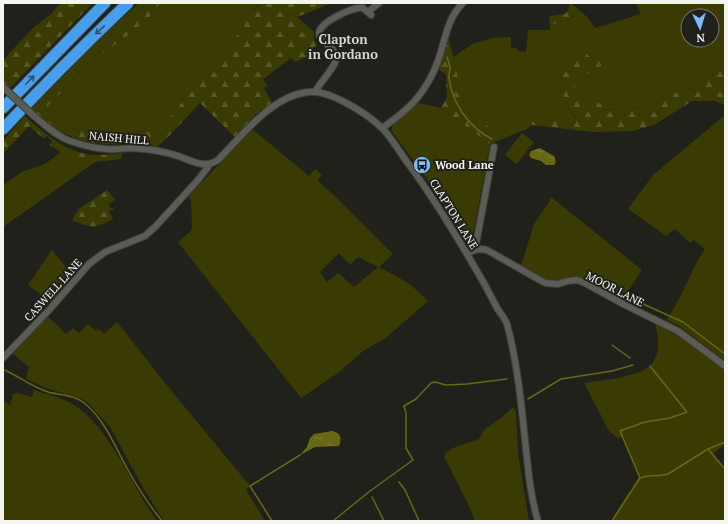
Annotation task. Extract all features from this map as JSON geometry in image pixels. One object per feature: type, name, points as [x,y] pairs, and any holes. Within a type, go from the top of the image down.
[{"type":"highway","points":[[3,108],[105,3]]},
{"type":"highway","points":[[3,129],[80,49],[128,3]]},
{"type":"street","points":[[315,92],[320,82],[334,65],[336,59],[334,50],[320,36],[320,29],[330,21],[355,8],[363,8],[370,13],[379,3]]},
{"type":"street","points":[[382,128],[415,102],[424,91],[436,64],[446,31],[454,14],[464,3]]},
{"type":"street","name":"NAISH HILL","points":[[3,87],[51,130],[68,140],[90,147],[109,149],[133,148],[159,151],[170,153],[198,164],[209,164]]},
{"type":"street","name":"CLAPTON LANE","points":[[209,164],[218,160],[251,124],[267,111],[297,94],[315,92],[327,94],[348,104],[382,128],[419,178],[470,252],[506,321],[512,342],[522,412],[528,471],[534,510],[538,521]]},
{"type":"street","points":[[470,252],[476,244],[494,147]]},
{"type":"street","name":"CASWELL LANE","points":[[3,358],[50,309],[89,264],[105,252],[144,236],[156,226],[198,180],[209,164]]},
{"type":"street","name":"MOOR LANE","points":[[470,252],[481,249],[487,250],[545,283],[558,284],[577,280],[585,283],[678,331],[725,366]]},
{"type":"green space","points":[[60,3],[93,3],[9,89],[3,82],[3,60],[33,28],[51,14]]},
{"type":"green space","points":[[139,3],[147,3],[113,36],[89,54],[35,112],[31,109],[103,35]]},
{"type":"green space","points":[[147,3],[160,3],[145,21],[91,63],[45,109],[65,125],[86,132],[109,134],[154,130],[147,144],[107,144],[77,139],[51,125],[35,112],[89,54],[113,36]]},
{"type":"green space","points":[[160,3],[260,3],[248,16],[243,28],[183,101],[160,133],[165,140],[156,148],[152,144],[147,144],[153,130],[108,134],[86,132],[65,125],[45,109],[91,63],[145,21]]},
{"type":"green space","points":[[261,3],[332,3],[297,17],[314,32],[314,39],[317,45],[311,49],[309,56],[295,62],[291,58],[263,79],[267,86],[264,88],[272,103],[257,113],[235,137],[200,103],[165,140],[160,131],[243,28],[248,16]]},
{"type":"green space","points":[[570,3],[578,9],[572,17],[566,21],[550,25],[549,16],[565,14]]},
{"type":"green space","points":[[636,3],[725,3],[725,59],[722,59],[719,64],[712,65],[707,79],[696,87],[662,97],[645,108],[602,110],[602,104],[582,100],[575,92],[575,77],[584,75],[604,64],[594,60],[585,53],[571,72],[562,71],[564,103],[576,119],[531,118],[532,125],[527,129],[502,139],[494,134],[483,121],[469,114],[467,111],[460,93],[454,57],[472,44],[493,38],[511,37],[511,47],[518,49],[518,51],[526,52],[528,30],[550,30],[550,25],[569,19],[578,9],[587,17],[595,28],[641,14]]},
{"type":"green space","points":[[447,35],[454,59],[462,98],[467,112],[483,121],[494,134],[502,139],[490,144],[441,108],[447,97],[446,74],[437,69]]},
{"type":"green space","points":[[574,51],[585,53],[594,60],[598,59],[605,64],[584,75],[575,77],[575,92],[582,99],[591,98],[595,102],[602,104],[603,110],[645,108],[662,97],[696,87],[707,79],[712,65],[719,64],[722,59],[725,59],[725,105],[714,101],[692,101],[654,125],[632,131],[593,132],[532,125],[530,118],[576,118],[564,103],[562,71],[571,72]]},
{"type":"green space","points":[[418,103],[441,108],[490,144],[471,245],[467,244],[440,197],[391,130],[393,125]]},
{"type":"green space","points":[[725,115],[725,361],[679,326],[667,320],[705,249],[694,240],[690,243],[675,229],[666,236],[628,209],[653,175]]},
{"type":"green space","points":[[25,116],[48,136],[65,147],[74,151],[94,155],[122,153],[121,159],[95,162],[66,158],[61,152],[50,145],[52,141],[47,136],[44,139],[29,126],[3,154],[3,140]]},
{"type":"green space","points":[[251,128],[309,176],[315,169],[322,175],[317,180],[393,254],[379,267],[410,284],[428,301],[387,337],[363,351],[338,373],[301,398],[178,242],[191,231],[192,228],[191,200],[188,197],[228,155]],"holes":[[[339,253],[350,265],[358,257],[378,267],[354,287],[338,273],[327,282],[320,272]]]},
{"type":"green space","points":[[522,133],[534,142],[517,164],[505,155]]},
{"type":"green space","points":[[61,152],[79,161],[95,162],[3,227],[3,185],[24,171],[45,164]]},
{"type":"green space","points":[[107,190],[115,200],[109,204],[110,208],[114,209],[109,211],[113,219],[97,226],[83,225],[72,220],[79,209]]},
{"type":"green space","points":[[551,197],[642,270],[621,302],[584,279],[548,282],[521,266],[534,224]]},
{"type":"green space","points":[[52,250],[73,276],[52,303],[28,285]]},
{"type":"green space","points":[[46,315],[66,334],[73,328],[79,333],[88,324],[96,331],[99,329],[104,334],[117,322],[250,486],[246,490],[265,521],[164,521],[145,491],[110,427],[89,404],[82,399],[46,388],[26,379],[29,367],[12,353]]},
{"type":"green space","points":[[655,322],[675,332],[725,370],[725,444],[713,454],[725,469],[725,521],[611,521],[630,490],[633,491],[634,489],[632,487],[639,477],[622,437],[618,438],[609,431],[584,383],[627,376],[644,370],[650,366],[658,349],[658,338]]},
{"type":"green space","points":[[34,390],[58,397],[71,403],[98,427],[109,441],[157,521],[3,521],[3,400],[10,406],[13,394],[18,393],[32,397]]},
{"type":"green space","points":[[513,407],[516,412],[518,453],[529,521],[475,521],[445,458],[445,453],[453,448],[479,439],[485,429],[501,418]]},
{"type":"water","points":[[540,148],[554,156],[556,162],[554,165],[546,165],[541,161],[531,158],[529,155],[531,151]]},
{"type":"water","points":[[332,431],[340,436],[339,446],[315,447],[300,455],[307,447],[310,438],[314,434]]},
{"type":"waterway","points":[[447,57],[450,68],[449,77],[451,87],[458,105],[469,121],[492,139]]},
{"type":"waterway","points":[[643,304],[683,322],[725,354]]},
{"type":"waterway","points":[[612,345],[630,358]]},
{"type":"waterway","points":[[528,399],[561,379],[612,371],[633,365]]},
{"type":"waterway","points":[[640,478],[620,431],[645,422],[670,418],[687,412],[650,366]]},
{"type":"waterway","points":[[5,370],[42,390],[79,400],[91,409],[109,434],[148,503],[162,521]]},
{"type":"waterway","points":[[333,521],[370,491],[413,460],[406,448],[406,413],[404,406],[416,399],[431,383],[435,382],[446,385],[467,384],[507,379]]},
{"type":"waterway","points":[[612,521],[640,478],[668,474],[708,449],[725,442]]},
{"type":"waterway","points":[[708,449],[725,469]]},
{"type":"waterway","points":[[272,521],[250,486],[300,455]]},
{"type":"waterway","points":[[399,482],[405,490],[419,521]]},
{"type":"waterway","points":[[372,497],[384,521]]},
{"type":"place","name":"Wood Lane","points":[[422,165]]},
{"type":"district","name":"Clapton in Gordano","points":[[343,46]]}]
